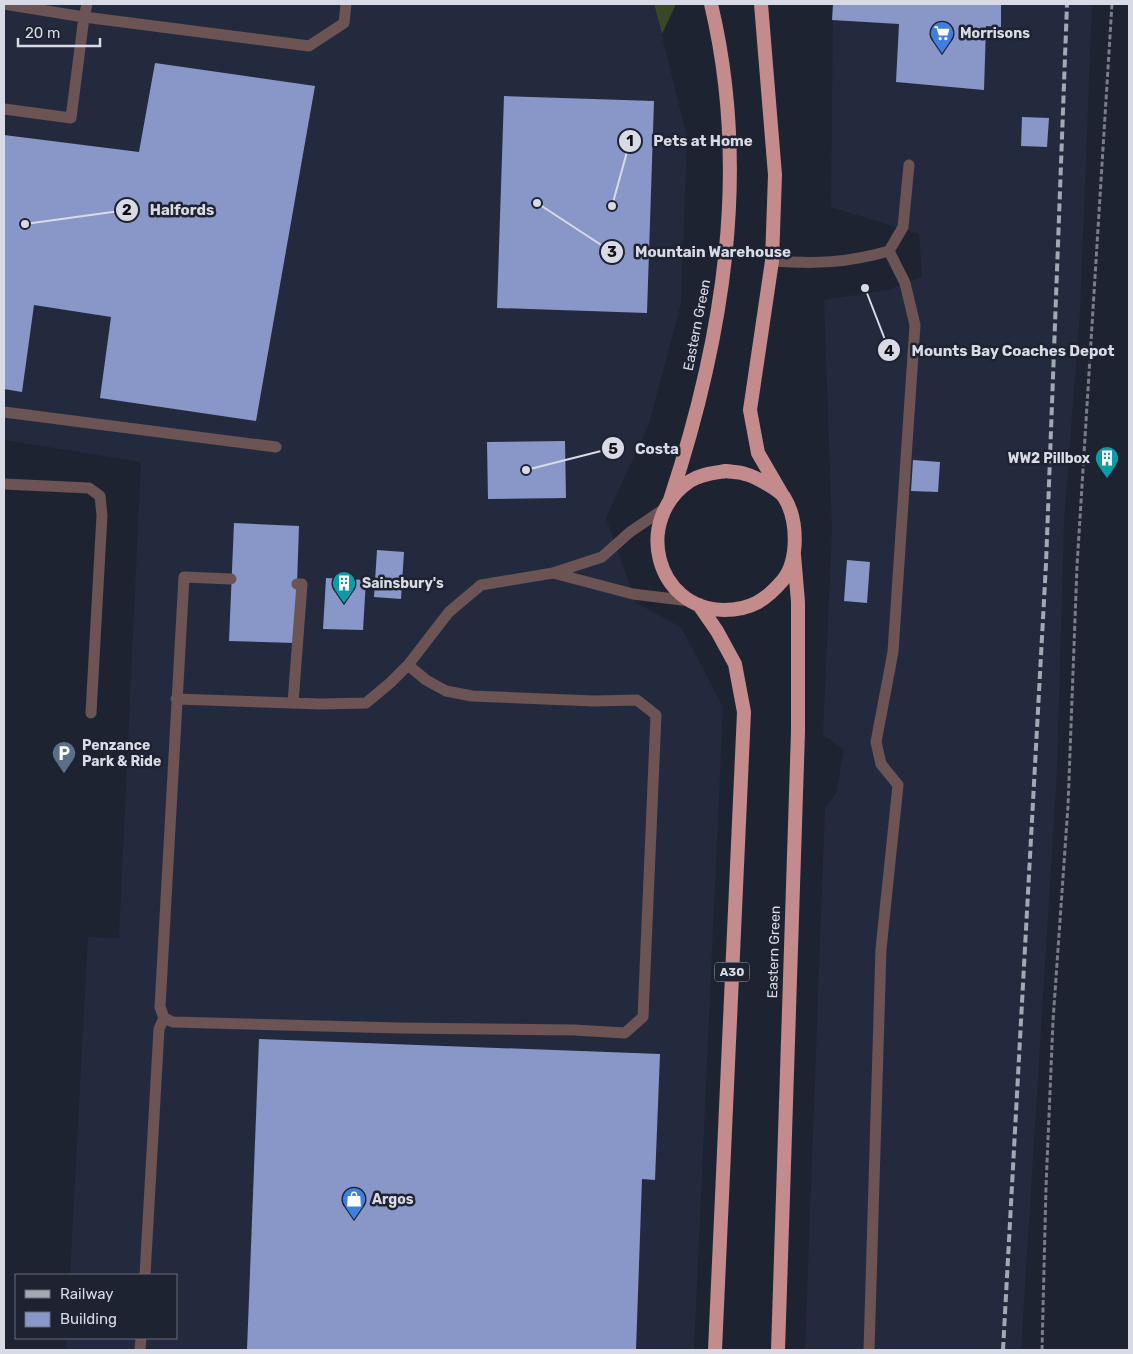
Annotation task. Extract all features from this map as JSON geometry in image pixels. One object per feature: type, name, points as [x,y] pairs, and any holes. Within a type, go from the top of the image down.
[{"type":"highway","name":"Eastern Green","points":[[667,505],[688,445],[718,318],[728,238],[731,138],[719,36],[711,4]]},
{"type":"highway","points":[[761,4],[775,175],[772,261],[750,410],[758,453],[783,496],[795,532],[794,555],[785,577],[770,594],[754,605],[734,610],[715,610],[695,603],[680,593],[668,579],[658,556],[657,532],[667,505],[677,492],[691,480],[707,474],[726,471],[747,474],[783,496]]},
{"type":"highway","name":"Eastern Green","points":[[778,1350],[798,732],[798,602],[794,555]]},
{"type":"highway","name":"A30","points":[[695,603],[718,631],[735,664],[744,712],[715,1350]]},
{"type":"lane","points":[[4,4],[84,17],[309,46],[344,24],[346,4]]},
{"type":"lane","points":[[4,109],[71,118],[86,4]]},
{"type":"lane","points":[[772,261],[812,264],[860,259],[889,251],[903,227],[909,165]]},
{"type":"lane","points":[[869,1350],[881,949],[898,785],[881,764],[876,742],[893,652],[915,325],[905,283],[889,251]]},
{"type":"lane","points":[[4,412],[276,448]]},
{"type":"lane","points":[[4,484],[89,488],[100,496],[102,514],[91,713]]},
{"type":"lane","points":[[176,699],[321,704],[366,703],[390,683],[408,664],[449,612],[481,585],[553,573],[602,557],[630,532],[667,505]]},
{"type":"lane","points":[[553,573],[633,594],[695,603]]},
{"type":"lane","points":[[231,579],[184,577],[160,1007],[164,1018],[173,1022],[574,1030],[625,1033],[643,1017],[656,715],[638,700],[594,701],[472,696],[446,691],[426,680],[408,664]]},
{"type":"lane","points":[[293,703],[302,584],[297,584]]},
{"type":"lane","points":[[145,1274],[158,1029],[164,1018]]},
{"type":"path","points":[[1042,1350],[1052,1031],[1068,806],[1076,566],[1112,4]]},
{"type":"shaded area","points":[[4,4],[654,4],[687,137],[681,303],[649,424],[606,518],[636,603],[681,627],[723,707],[694,1350],[71,1350],[66,1348],[67,1339],[178,1339],[178,1274],[70,1274],[88,937],[119,938],[141,462],[4,440]]},
{"type":"shaded area","points":[[833,4],[1092,4],[1080,311],[1064,521],[1057,770],[1021,1350],[805,1350],[825,808],[836,794],[844,749],[823,735],[832,529],[824,300],[887,290],[922,277],[919,234],[831,207]]},
{"type":"green space","points":[[654,4],[676,4],[662,34]]},
{"type":"building","name":"Morrisons","points":[[833,4],[1001,4],[1001,27],[986,26],[984,90],[896,82],[899,24],[832,20]]},
{"type":"building","points":[[155,63],[315,86],[256,421],[100,398],[111,317],[34,305],[22,392],[4,389],[4,135],[139,152]]},
{"type":"building","points":[[504,96],[654,101],[647,313],[497,308]]},
{"type":"building","points":[[1022,117],[1049,118],[1047,147],[1021,146]]},
{"type":"building","points":[[565,441],[566,498],[488,499],[487,442]]},
{"type":"building","points":[[913,460],[940,462],[938,492],[911,491]]},
{"type":"building","points":[[234,523],[299,526],[295,643],[229,641]]},
{"type":"building","points":[[377,550],[404,552],[401,599],[374,597]]},
{"type":"building","points":[[847,560],[870,562],[867,603],[844,601]]},
{"type":"building","name":"Sainsbury's","points":[[326,578],[366,580],[363,630],[323,629]]},
{"type":"building","points":[[259,1039],[660,1054],[655,1180],[642,1179],[636,1350],[247,1350]]},
{"type":"railway","points":[[1003,1350],[1046,564],[1067,4]]},
{"type":"place","name":"Morrisons","points":[[942,54]]},
{"type":"place","name":"Mountain Warehouse","points":[[537,203]]},
{"type":"place","name":"Pets at Home","points":[[612,206]]},
{"type":"place","name":"Halfords","points":[[25,224]]},
{"type":"place","name":"Mounts Bay Coaches Depot","points":[[865,288]]},
{"type":"place","name":"Costa","points":[[526,470]]},
{"type":"place","name":"WW2 Pillbox","points":[[1107,479]]},
{"type":"place","name":"Sainsbury's","points":[[344,604]]},
{"type":"place","name":"Penzance Park & Ride","points":[[64,774]]},
{"type":"place","name":"Argos","points":[[354,1220]]}]
